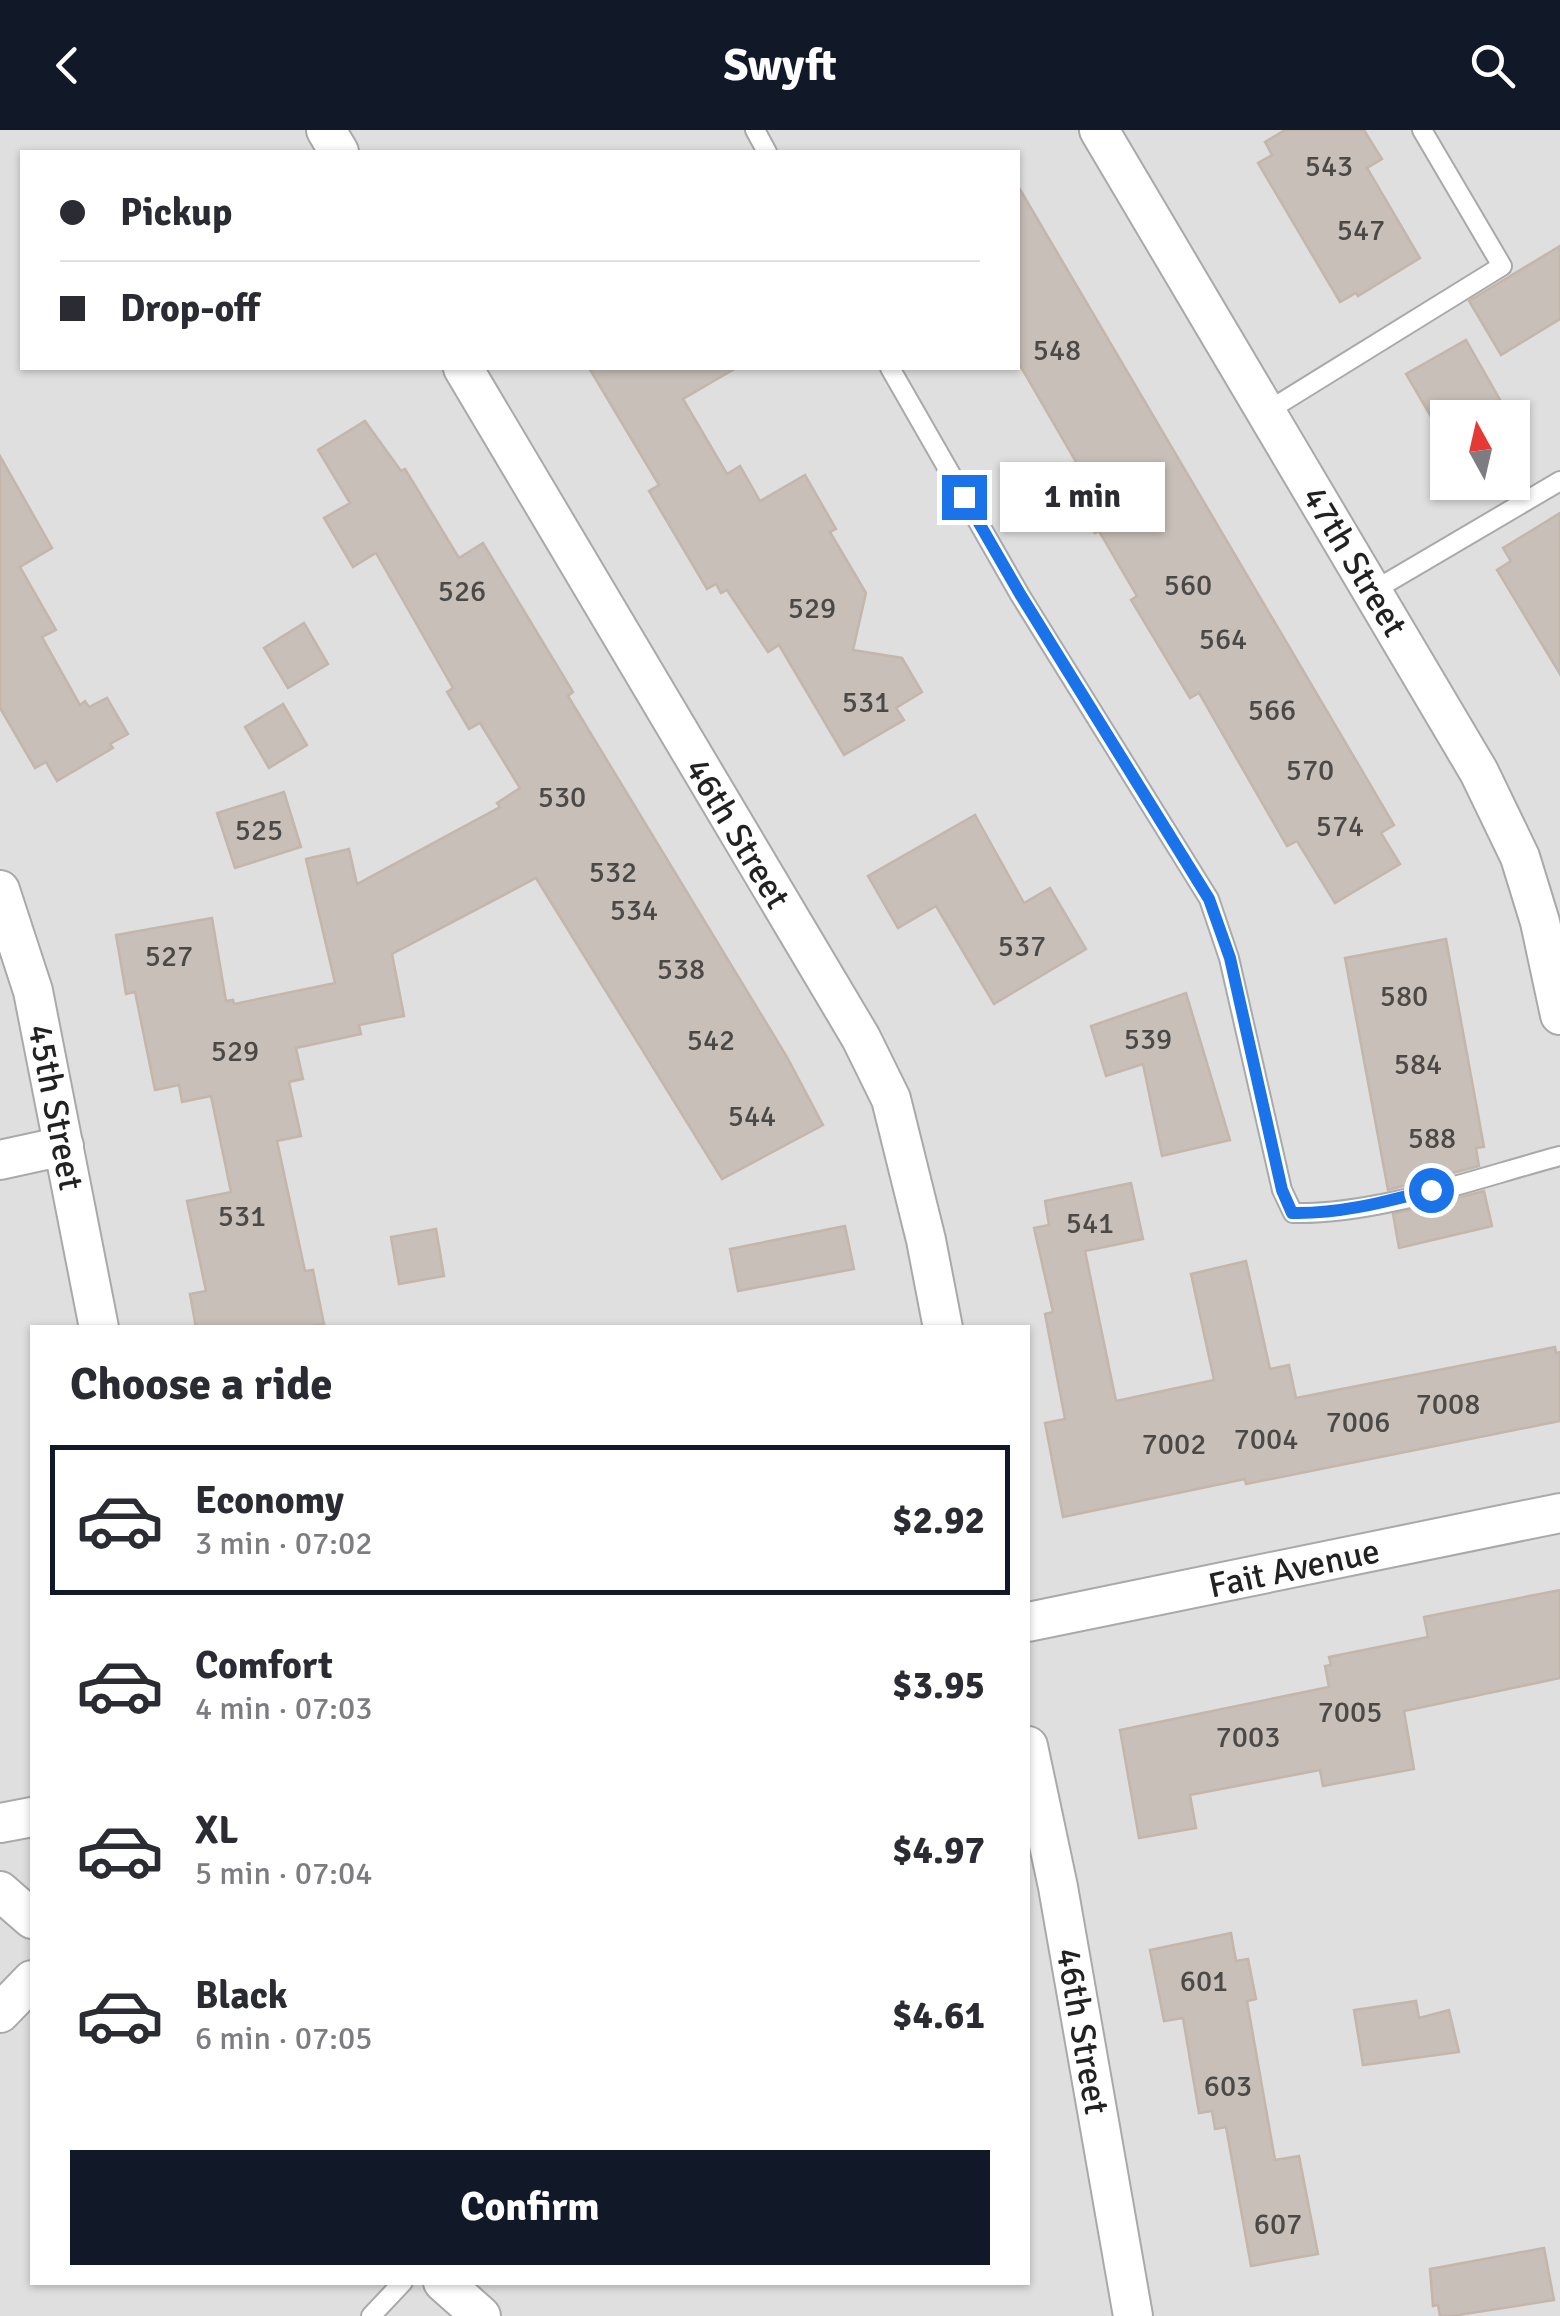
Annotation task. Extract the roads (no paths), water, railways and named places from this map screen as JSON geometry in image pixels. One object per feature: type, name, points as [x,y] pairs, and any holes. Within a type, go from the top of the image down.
[{"type":"street","name":"47th Street","points":[[1098,130],[1479,772],[1520,856],[1540,922],[1560,1015]]},
{"type":"street","name":"46th Street","points":[[464,370],[891,1098],[942,1325]]},
{"type":"street","name":"45th Street","points":[[0,890],[33,991],[99,1325]]},
{"type":"street","points":[[0,1160],[64,1146]]},
{"type":"street","name":"Fait Avenue","points":[[1030,1622],[1560,1513]]},
{"type":"street","name":"46th Street","points":[[1030,1755],[1058,1888],[1132,2316]]},
{"type":"street","points":[[0,1823],[30,1817]]},
{"type":"street","points":[[0,1891],[30,1917]]},
{"type":"street","points":[[0,2012],[30,1982]]},
{"type":"street","points":[[446,2285],[481,2316]]},
{"type":"lane","points":[[1266,412],[1502,266],[1422,130]]},
{"type":"lane","points":[[891,370],[1020,594],[1209,899],[1230,958],[1282,1190],[1292,1213],[1322,1214],[1366,1207],[1560,1156]]},
{"type":"lane","points":[[1373,592],[1560,482]]},
{"type":"lane","points":[[371,2316],[401,2285]]}]
